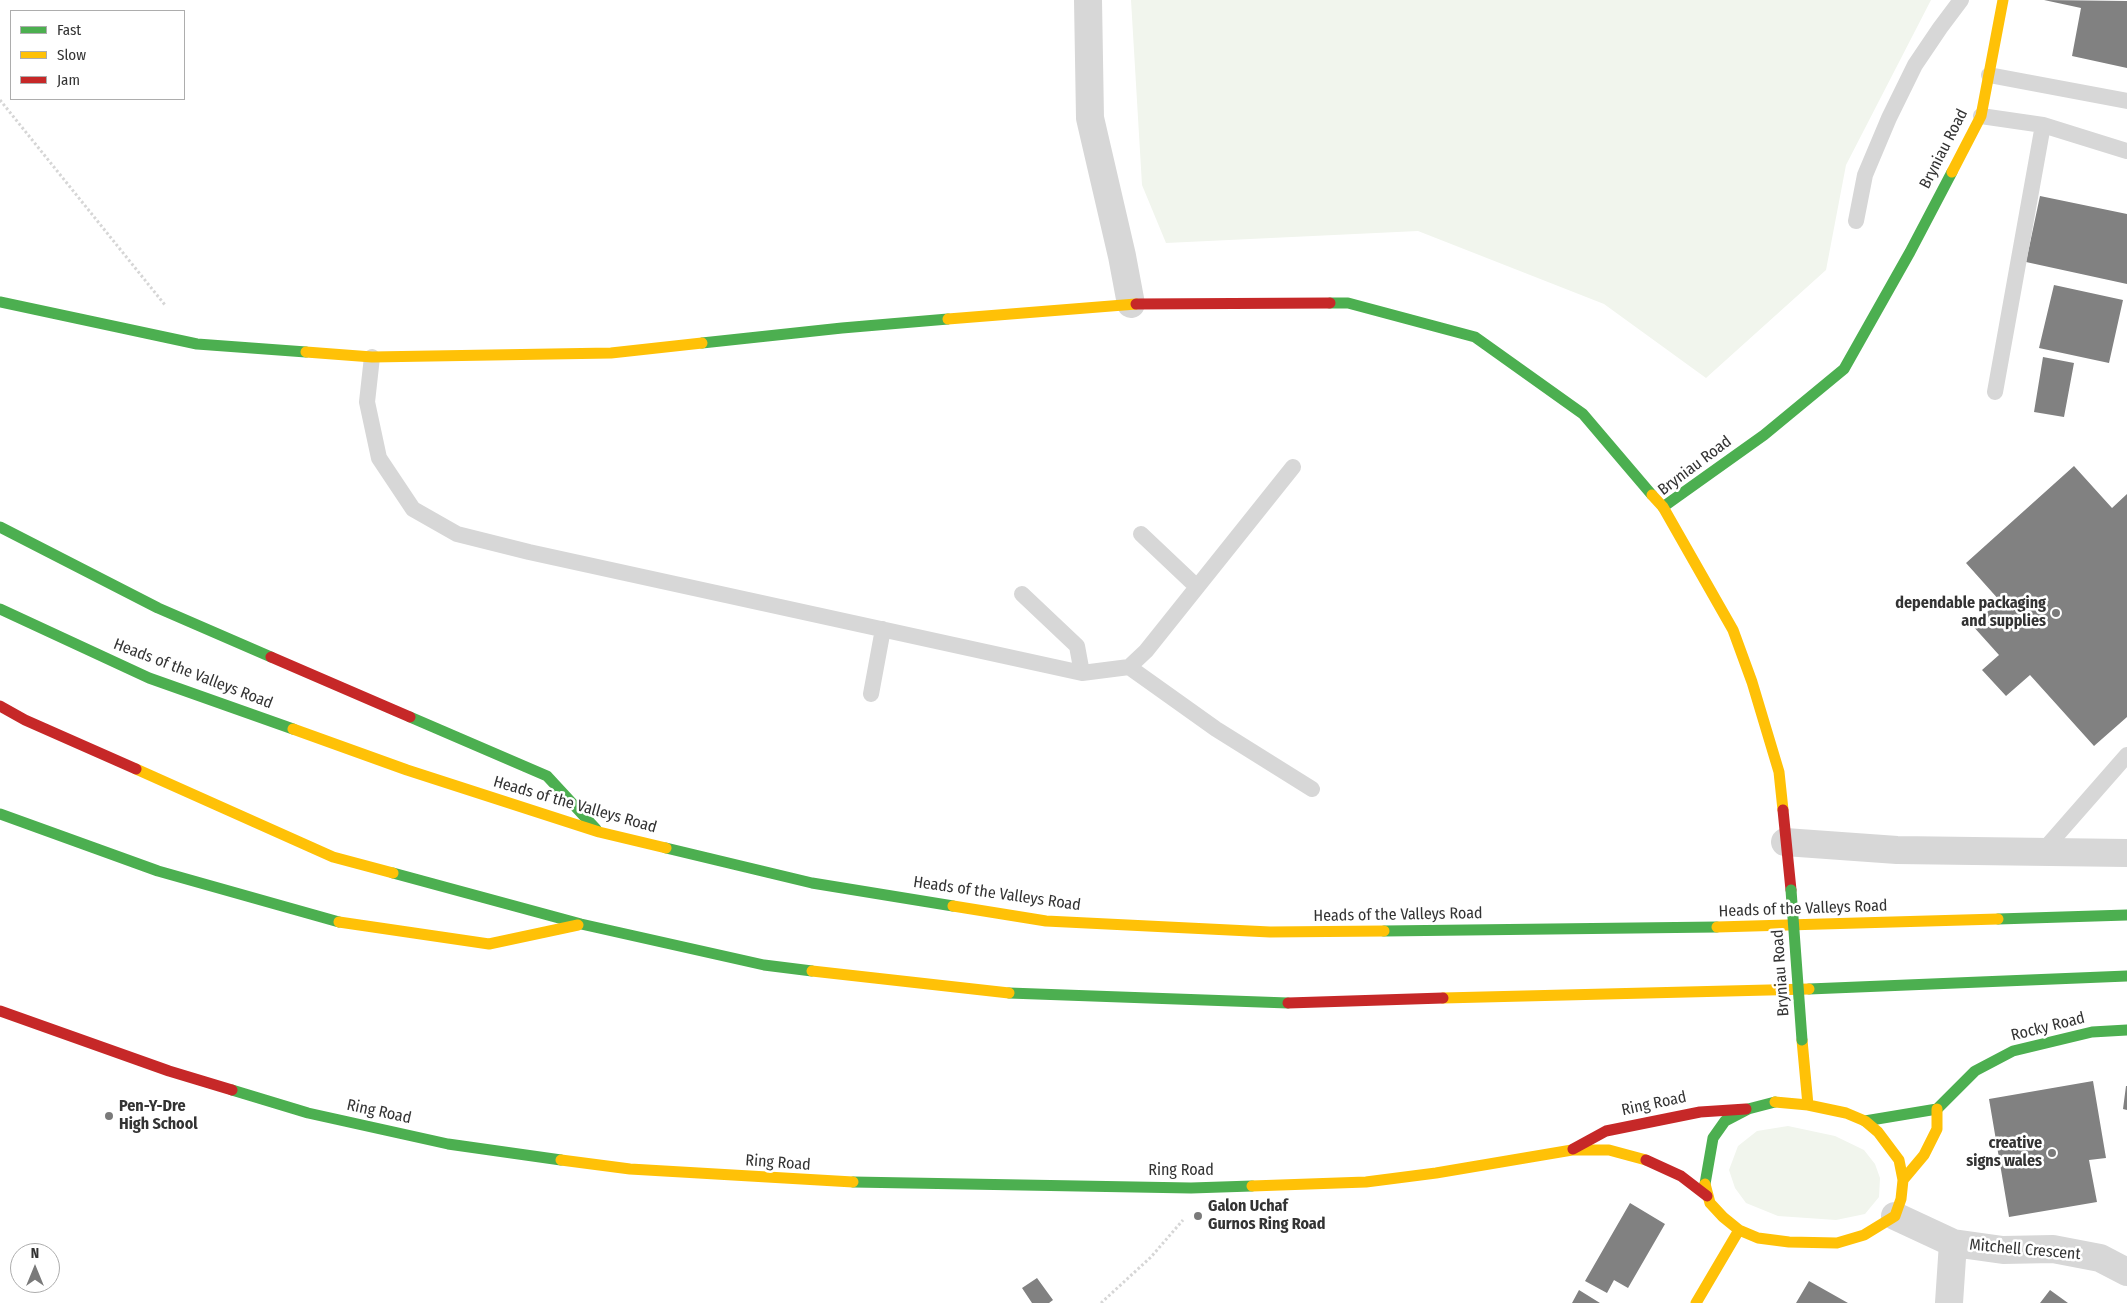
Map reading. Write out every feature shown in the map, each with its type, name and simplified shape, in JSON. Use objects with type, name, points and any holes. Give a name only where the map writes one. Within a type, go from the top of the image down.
[{"type":"main road","name":"Bryniau Road","points":[[1808,1105],[1791,890],[1779,772],[1752,682],[1733,630],[1707,588],[1663,507],[1764,435],[1844,368],[1910,252],[1981,116],[2002,0]]},
{"type":"main road","points":[[0,302],[196,344],[372,357],[611,353],[842,328],[1131,304],[1348,303],[1475,337],[1583,414],[1663,507]]},
{"type":"main road","points":[[0,527],[158,608],[547,776],[599,832]]},
{"type":"main road","name":"Heads of the Valleys Road","points":[[0,610],[149,678],[407,770],[599,832],[812,883],[1046,921],[1270,932],[1762,927],[2127,915]]},
{"type":"main road","points":[[0,706],[25,720],[333,857],[582,924],[764,965],[1034,996],[1273,1003],[1912,986],[2127,976]]},
{"type":"main road","points":[[0,814],[158,871],[336,922],[489,944],[582,924]]},
{"type":"main road","name":"Ring Road","points":[[0,1011],[169,1071],[308,1113],[448,1144],[630,1169],[824,1182],[1191,1188],[1366,1182],[1436,1173],[1572,1150],[1609,1150],[1651,1162],[1681,1176],[1707,1196]]},
{"type":"main road","name":"Rocky Road","points":[[1937,1109],[1975,1071],[2014,1051],[2092,1032],[2127,1030]]},
{"type":"main road","points":[[1775,1102],[1808,1105],[1846,1113],[1865,1121],[1878,1132],[1899,1160],[1903,1180],[1901,1199],[1895,1216],[1864,1235],[1838,1243],[1789,1242],[1758,1238],[1739,1230],[1714,1208],[1707,1196],[1704,1181],[1713,1138],[1725,1121],[1748,1109],[1775,1102]]},
{"type":"main road","name":"Ring Road","points":[[1572,1150],[1606,1131],[1700,1112],[1748,1109]]},
{"type":"main road","points":[[1865,1121],[1937,1109],[1937,1129],[1924,1155],[1903,1180]]},
{"type":"main road","points":[[1696,1303],[1739,1230]]},
{"type":"street","points":[[1088,0],[1090,118],[1131,304]]},
{"type":"street","points":[[1785,842],[1897,850],[2127,854]]},
{"type":"street","name":"Mitchell Crescent","points":[[1895,1216],[1953,1243],[2003,1250],[2053,1249],[2100,1258],[2127,1272]]},
{"type":"street","points":[[1949,1303],[1953,1243]]},
{"type":"lane","points":[[1856,220],[1865,175],[1889,118],[1915,64],[1961,0]]},
{"type":"lane","points":[[1989,75],[2127,100]]},
{"type":"lane","points":[[1981,116],[2043,125],[2127,151]]},
{"type":"lane","points":[[1995,392],[2043,125]]},
{"type":"lane","points":[[372,357],[367,402],[379,458],[413,509],[457,534],[529,552],[1082,673],[1129,668],[1146,651],[1293,467]]},
{"type":"lane","points":[[1141,534],[1197,587]]},
{"type":"lane","points":[[1022,594],[1077,646],[1082,673]]},
{"type":"lane","points":[[871,694],[884,629]]},
{"type":"lane","points":[[1129,668],[1216,729],[1312,789]]},
{"type":"lane","points":[[2042,852],[2127,756]]},
{"type":"path","points":[[0,100],[166,306]]},
{"type":"path","points":[[1101,1303],[1151,1257],[1191,1210],[1191,1188]]},
{"type":"shaded area","points":[[1131,0],[1931,0],[1846,165],[1826,270],[1706,378],[1604,304],[1418,231],[1166,243],[1142,185]]},
{"type":"shaded area","points":[[1788,1126],[1835,1136],[1864,1150],[1875,1164],[1880,1178],[1879,1197],[1865,1214],[1836,1220],[1778,1216],[1746,1203],[1735,1188],[1729,1170],[1738,1146],[1757,1131]]},
{"type":"building","points":[[2044,0],[2127,1],[2127,68],[2072,56],[2081,8]]},
{"type":"building","points":[[2040,196],[2127,214],[2127,284],[2026,262]]},
{"type":"building","points":[[2054,285],[2123,300],[2109,363],[2039,348]]},
{"type":"building","points":[[2043,357],[2074,363],[2064,417],[2034,412]]},
{"type":"building","name":"dependable packaging and supplies","points":[[2074,466],[2112,508],[2127,494],[2127,717],[2094,746],[2030,675],[2006,696],[1982,670],[1999,655],[1972,625],[2000,601],[1966,563]]},
{"type":"building","name":"creative signs wales","points":[[2093,1081],[2106,1158],[2089,1160],[2097,1202],[2009,1217],[1989,1099]]},
{"type":"building","points":[[2127,1086],[2127,1110],[2123,1109]]},
{"type":"building","points":[[1630,1203],[1665,1224],[1628,1288],[1614,1280],[1607,1293],[1585,1281]]},
{"type":"building","points":[[1037,1278],[1053,1300],[1049,1303],[1032,1303],[1022,1288]]},
{"type":"building","points":[[1809,1281],[1848,1303],[1796,1303]]},
{"type":"building","points":[[1579,1290],[1600,1303],[1572,1303]]},
{"type":"building","points":[[2050,1290],[2068,1303],[2040,1303]]},
{"type":"traffic: fast","points":[[1663,507],[1764,435],[1844,369],[1910,252],[1952,172]]},
{"type":"traffic: fast","points":[[0,302],[197,344],[306,352]]},
{"type":"traffic: fast","points":[[1330,303],[1348,303],[1475,337],[1583,414],[1652,495]]},
{"type":"traffic: fast","points":[[702,343],[948,319]]},
{"type":"traffic: fast","points":[[0,527],[158,608],[271,657]]},
{"type":"traffic: fast","points":[[0,609],[149,678],[293,729]]},
{"type":"traffic: fast","points":[[410,717],[547,776],[596,829]]},
{"type":"traffic: fast","points":[[0,814],[158,871],[339,922]]},
{"type":"traffic: fast","points":[[666,848],[812,883],[953,906]]},
{"type":"traffic: fast","points":[[393,873],[581,924],[764,965],[812,971]]},
{"type":"traffic: fast","points":[[1791,890],[1802,1040]]},
{"type":"traffic: fast","points":[[1998,919],[2127,915]]},
{"type":"traffic: fast","points":[[1384,931],[1717,927]]},
{"type":"traffic: fast","points":[[1809,989],[2127,976]]},
{"type":"traffic: fast","points":[[1009,993],[1288,1003]]},
{"type":"traffic: fast","points":[[1865,1121],[1937,1109],[1975,1071],[2013,1051],[2092,1032],[2127,1030]]},
{"type":"traffic: fast","points":[[232,1090],[308,1113],[448,1144],[561,1160]]},
{"type":"traffic: fast","points":[[1705,1184],[1713,1138],[1725,1121],[1748,1109],[1775,1102]]},
{"type":"traffic: fast","points":[[853,1182],[1191,1188],[1252,1186]]},
{"type":"traffic: slow","points":[[1952,172],[1981,116],[2003,0]]},
{"type":"traffic: slow","points":[[948,319],[1136,304]]},
{"type":"traffic: slow","points":[[306,352],[372,357],[611,353],[702,343]]},
{"type":"traffic: slow","points":[[1652,495],[1663,507],[1733,630],[1752,682],[1779,772],[1783,810]]},
{"type":"traffic: slow","points":[[293,729],[407,770],[599,832],[666,848]]},
{"type":"traffic: slow","points":[[136,769],[333,857],[393,873]]},
{"type":"traffic: slow","points":[[953,906],[1046,921],[1270,932],[1384,931]]},
{"type":"traffic: slow","points":[[1717,927],[1998,919]]},
{"type":"traffic: slow","points":[[339,922],[489,944],[578,925]]},
{"type":"traffic: slow","points":[[812,971],[1009,993]]},
{"type":"traffic: slow","points":[[1443,998],[1809,989]]},
{"type":"traffic: slow","points":[[1802,1040],[1808,1105]]},
{"type":"traffic: slow","points":[[1705,1184],[1710,1203],[1723,1217],[1739,1230],[1758,1238],[1789,1242],[1837,1243],[1864,1235],[1895,1216],[1901,1199],[1903,1180],[1899,1160],[1878,1132],[1865,1121],[1846,1113],[1808,1105],[1775,1102]]},
{"type":"traffic: slow","points":[[1903,1180],[1924,1155],[1937,1129],[1937,1109]]},
{"type":"traffic: slow","points":[[1252,1186],[1366,1182],[1436,1173],[1572,1150],[1609,1150],[1646,1160]]},
{"type":"traffic: slow","points":[[561,1160],[630,1169],[853,1182]]},
{"type":"traffic: slow","points":[[1696,1303],[1739,1230]]},
{"type":"traffic: jam","points":[[1136,304],[1330,303]]},
{"type":"traffic: jam","points":[[271,657],[410,717]]},
{"type":"traffic: jam","points":[[0,706],[25,720],[136,769]]},
{"type":"traffic: jam","points":[[1783,810],[1791,890]]},
{"type":"traffic: jam","points":[[1288,1003],[1443,998]]},
{"type":"traffic: jam","points":[[0,1011],[169,1071],[232,1090]]},
{"type":"traffic: jam","points":[[1573,1149],[1606,1131],[1700,1112],[1746,1109]]},
{"type":"traffic: jam","points":[[1646,1160],[1681,1176],[1707,1196]]},
{"type":"place","name":"dependable packaging and supplies","points":[[2056,613]]},
{"type":"place","name":"Pen-Y-Dre High School","points":[[109,1116]]},
{"type":"place","name":"creative signs wales","points":[[2052,1153]]},
{"type":"place","name":"Galon Uchaf Gurnos Ring Road","points":[[1198,1216]]}]
